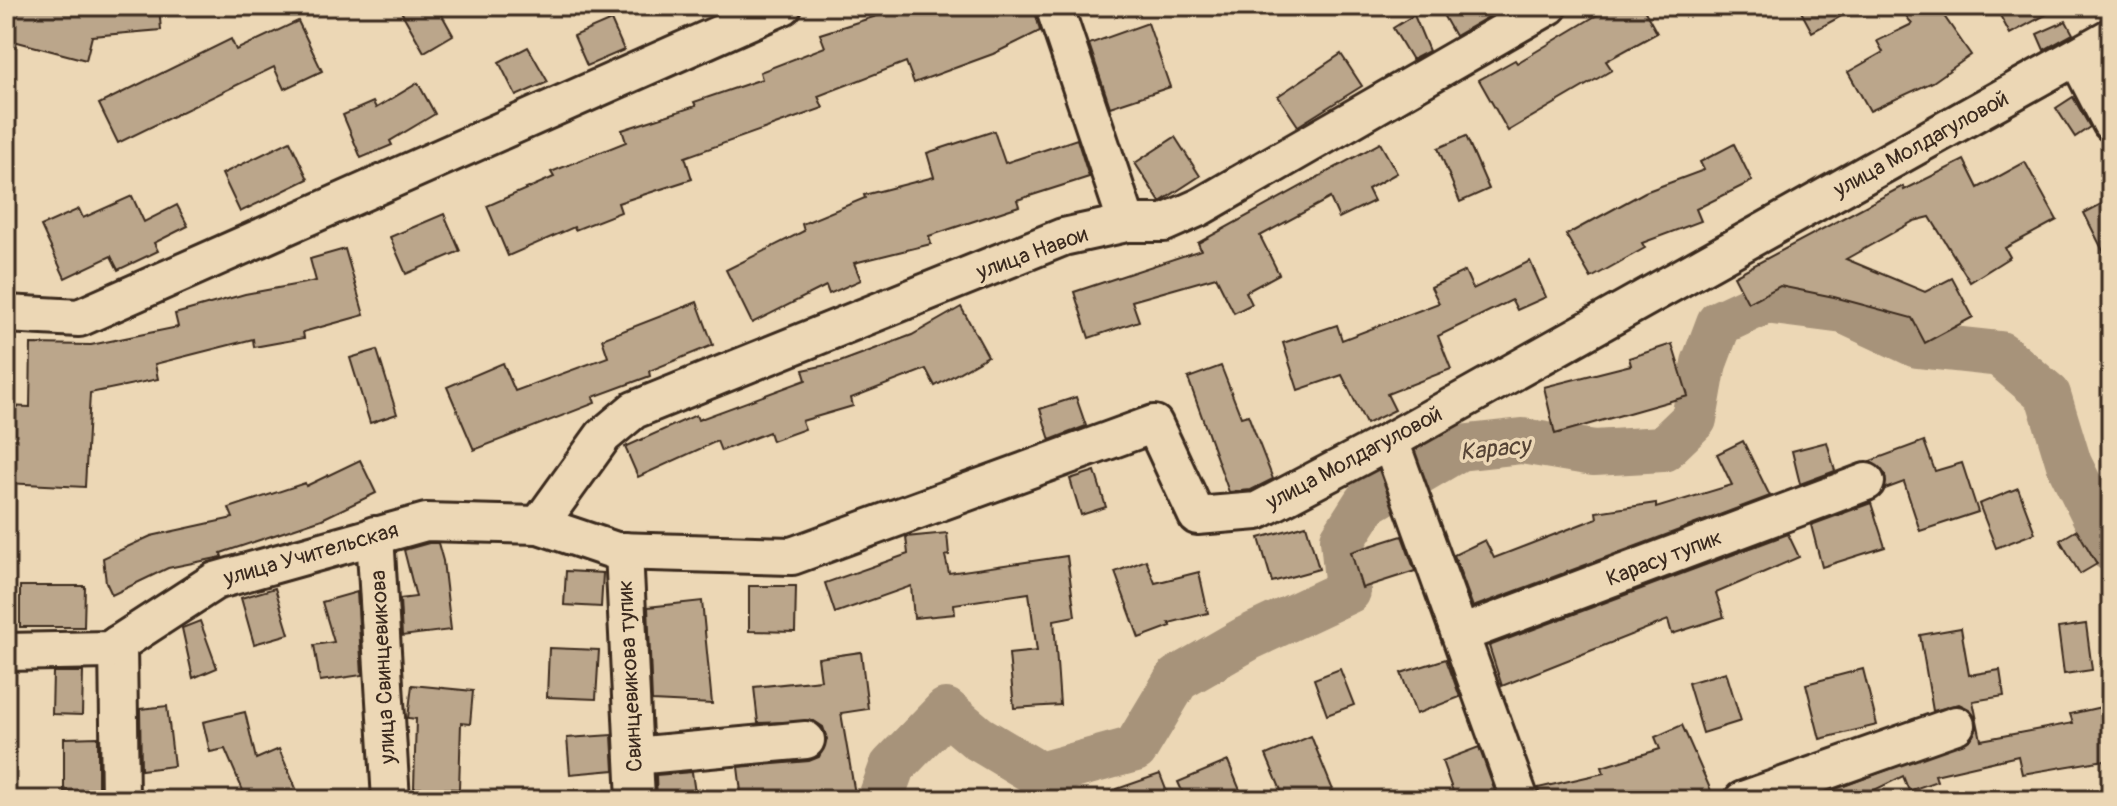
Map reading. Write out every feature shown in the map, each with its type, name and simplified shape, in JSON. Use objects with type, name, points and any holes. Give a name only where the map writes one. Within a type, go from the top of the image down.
[{"type":"street","points":[[6,314],[79,318],[783,6]]},
{"type":"street","points":[[1054,6],[1127,223]]},
{"type":"street","name":"улица Навои","points":[[539,525],[603,436],[634,410],[1063,237],[1127,223],[1164,223],[1200,207],[1549,6]]},
{"type":"street","name":"улица Молдагуловой","points":[[539,525],[624,551],[792,556],[1154,424],[1197,516],[1257,511],[1395,455],[2111,37]]},
{"type":"street","points":[[2077,57],[2111,123]]},
{"type":"street","points":[[1395,455],[1520,800]]},
{"type":"street","name":"Карасу тупик","points":[[1461,634],[1866,482]]},
{"type":"street","name":"улица Учительская","points":[[6,652],[109,650],[215,581],[426,522],[539,525]]},
{"type":"street","name":"улица Свинцевикова","points":[[375,535],[391,800]]},
{"type":"street","name":"Свинцевикова тупик","points":[[624,551],[636,800]]},
{"type":"street","points":[[118,644],[120,800]]},
{"type":"street","points":[[1743,800],[1956,725]]},
{"type":"street","points":[[634,756],[806,740]]},
{"type":"building","points":[[13,6],[159,6],[161,30],[92,36],[86,60],[6,39]]},
{"type":"building","points":[[398,6],[437,6],[453,35],[424,52]]},
{"type":"building","points":[[908,6],[1034,6],[1040,31],[993,54],[914,83],[906,62],[818,96],[823,108],[685,157],[692,179],[618,203],[621,212],[575,230],[574,227],[508,256],[487,206],[554,177],[551,172],[626,142],[622,130],[696,106],[694,102],[762,79],[760,72],[825,47],[820,34]]},
{"type":"building","points":[[1438,6],[1507,6],[1455,36]]},
{"type":"building","points":[[1612,6],[1642,6],[1657,33],[1606,61],[1612,70],[1508,131],[1479,80],[1515,60],[1517,63]]},
{"type":"building","points":[[1798,6],[1860,6],[1812,32]]},
{"type":"building","points":[[1899,6],[1937,6],[1971,55],[1933,82],[1870,111],[1848,72],[1883,52],[1877,41],[1912,24]]},
{"type":"building","points":[[1995,6],[2062,6],[2010,34]]},
{"type":"building","points":[[1414,15],[1429,51],[1412,60],[1393,28]]},
{"type":"building","points":[[611,20],[624,50],[587,66],[574,36]]},
{"type":"building","points":[[298,21],[322,71],[284,89],[274,67],[118,143],[99,104],[231,39],[236,50]]},
{"type":"building","points":[[2066,21],[2073,34],[2044,50],[2037,34]]},
{"type":"building","points":[[1148,23],[1170,87],[1110,107],[1089,44]]},
{"type":"building","points":[[528,47],[548,82],[516,96],[499,62]]},
{"type":"building","points":[[1341,54],[1362,86],[1298,126],[1278,96]]},
{"type":"building","points":[[418,83],[435,114],[390,141],[392,145],[361,158],[343,115],[373,102],[376,108]]},
{"type":"building","points":[[2073,97],[2090,127],[2075,137],[2056,108]]},
{"type":"building","points":[[994,131],[1005,163],[1077,139],[1089,177],[1017,200],[1019,206],[929,236],[931,244],[854,263],[861,280],[829,294],[826,286],[752,323],[726,270],[804,231],[802,224],[865,198],[864,195],[934,177],[927,153]]},
{"type":"building","points":[[1466,136],[1489,189],[1460,202],[1438,148]]},
{"type":"building","points":[[1175,137],[1200,176],[1160,202],[1135,163]]},
{"type":"building","points":[[290,141],[308,179],[240,212],[222,174]]},
{"type":"building","points":[[1380,143],[1397,173],[1368,189],[1374,201],[1339,218],[1330,198],[1260,236],[1279,274],[1246,292],[1252,304],[1234,313],[1216,277],[1132,301],[1139,321],[1089,338],[1074,292],[1201,250],[1198,243]]},
{"type":"building","points":[[1734,144],[1752,181],[1696,209],[1701,221],[1642,243],[1645,248],[1591,278],[1566,235],[1645,192],[1704,170],[1700,162]]},
{"type":"building","points":[[1964,160],[1978,188],[2025,162],[2057,220],[2005,248],[2010,257],[1970,282],[1930,217],[1914,221],[1846,259],[1925,292],[1952,278],[1973,317],[1925,343],[1912,318],[1834,297],[1780,286],[1748,303],[1734,276],[1903,186],[1904,190]]},
{"type":"building","points":[[132,196],[144,222],[177,205],[188,226],[154,243],[158,251],[118,270],[111,256],[65,278],[41,226],[79,209],[83,218]]},
{"type":"building","points":[[2111,199],[2111,267],[2084,213]]},
{"type":"building","points":[[444,214],[460,251],[406,274],[390,237]]},
{"type":"building","points":[[345,249],[364,315],[303,332],[304,338],[254,347],[253,339],[155,364],[158,379],[90,393],[85,487],[6,483],[6,406],[30,407],[31,344],[91,345],[178,327],[175,314],[245,294],[316,281],[310,259]]},
{"type":"building","points":[[1530,261],[1546,297],[1517,310],[1512,300],[1438,336],[1451,369],[1387,394],[1395,410],[1366,424],[1342,375],[1298,390],[1283,343],[1337,325],[1342,340],[1439,303],[1431,287],[1465,271],[1473,289]]},
{"type":"building","points":[[697,302],[713,345],[649,371],[650,376],[593,397],[595,403],[474,450],[447,387],[503,363],[515,391],[608,357],[602,339]]},
{"type":"building","points":[[961,307],[988,356],[935,386],[926,369],[851,398],[853,406],[802,421],[805,429],[772,441],[769,432],[721,451],[717,441],[638,477],[625,447],[696,415],[698,420],[806,380],[803,370],[840,362],[912,335]]},
{"type":"building","points":[[1672,344],[1688,396],[1555,434],[1544,387],[1631,365],[1629,358]]},
{"type":"building","points":[[377,350],[397,414],[370,423],[350,358]]},
{"type":"building","points":[[1221,366],[1241,417],[1248,415],[1273,479],[1251,490],[1229,492],[1188,378]]},
{"type":"building","points":[[1076,397],[1086,426],[1050,440],[1040,409]]},
{"type":"building","points":[[1743,441],[1770,496],[1473,607],[1454,555],[1485,540],[1494,558],[1597,518],[1596,512],[1656,503],[1656,508],[1732,485],[1717,454]]},
{"type":"building","points":[[1924,441],[1935,471],[1962,463],[1978,512],[1920,531],[1904,482],[1885,489],[1885,474],[1870,461]]},
{"type":"building","points":[[1827,442],[1835,471],[1800,484],[1792,451]]},
{"type":"building","points":[[360,460],[376,493],[322,519],[221,553],[222,557],[168,568],[112,595],[106,582],[103,558],[151,536],[233,518],[229,508],[305,483],[306,486]]},
{"type":"building","points":[[1095,471],[1106,507],[1081,515],[1070,479]]},
{"type":"building","points":[[2018,488],[2035,533],[1996,548],[1979,504]]},
{"type":"building","points":[[1871,503],[1885,547],[1822,567],[1811,525]]},
{"type":"building","points":[[1306,525],[1319,569],[1272,582],[1259,538]]},
{"type":"building","points":[[2077,530],[2097,564],[2080,574],[2060,540]]},
{"type":"building","points":[[947,533],[949,555],[945,556],[949,573],[1067,556],[1075,616],[1054,620],[1060,705],[1014,708],[1009,654],[1037,651],[1029,593],[954,604],[955,614],[914,618],[911,586],[835,613],[825,583],[908,554],[906,537]]},
{"type":"building","points":[[1788,534],[1799,557],[1716,593],[1724,617],[1672,634],[1668,620],[1502,686],[1489,646]]},
{"type":"building","points":[[1402,536],[1415,571],[1362,588],[1351,552]]},
{"type":"building","points":[[438,543],[443,561],[451,630],[402,636],[400,599],[416,597],[404,550]]},
{"type":"building","points":[[1146,560],[1155,583],[1199,572],[1208,613],[1169,623],[1171,626],[1139,638],[1115,572]]},
{"type":"building","points":[[566,571],[603,573],[601,607],[564,605]]},
{"type":"building","points":[[20,586],[85,586],[84,627],[20,627]]},
{"type":"building","points":[[749,586],[796,586],[795,632],[749,631]]},
{"type":"building","points":[[275,588],[289,634],[254,644],[241,598]]},
{"type":"building","points":[[357,592],[362,675],[320,681],[314,645],[334,642],[322,602]]},
{"type":"building","points":[[702,601],[712,704],[652,701],[648,607]]},
{"type":"building","points":[[200,621],[217,668],[193,678],[182,628]]},
{"type":"building","points":[[2086,624],[2092,670],[2064,674],[2058,628]]},
{"type":"building","points":[[1961,628],[1969,675],[2000,670],[2004,696],[1973,701],[1981,740],[2073,723],[2070,714],[2106,706],[2111,728],[2111,759],[2022,774],[2018,756],[1935,775],[1937,781],[1909,791],[1903,776],[1854,800],[1806,800],[1971,739],[1977,728],[1975,717],[1969,709],[1959,704],[1933,711],[1920,635]]},
{"type":"building","points":[[549,648],[599,650],[596,699],[547,697]]},
{"type":"building","points":[[861,652],[868,709],[841,713],[855,794],[819,800],[742,800],[738,767],[809,761],[819,757],[827,739],[823,727],[814,721],[758,723],[754,687],[821,680],[818,658]]},
{"type":"building","points":[[1446,659],[1460,697],[1416,714],[1401,673]]},
{"type":"building","points":[[1340,669],[1354,705],[1327,715],[1314,679]]},
{"type":"building","points":[[1863,669],[1877,725],[1820,739],[1806,684]]},
{"type":"building","points":[[53,672],[83,672],[82,715],[52,714]]},
{"type":"building","points":[[1726,672],[1741,721],[1703,733],[1688,683]]},
{"type":"building","points":[[412,685],[473,691],[470,724],[461,723],[459,789],[414,788],[416,719],[408,718]]},
{"type":"building","points":[[167,706],[174,766],[141,770],[140,709]]},
{"type":"building","points":[[245,712],[256,759],[279,749],[301,800],[247,800],[225,749],[210,752],[203,722]]},
{"type":"building","points":[[1682,725],[1712,793],[1697,800],[1540,800],[1538,788],[1604,773],[1602,767],[1660,749],[1655,737]]},
{"type":"building","points":[[612,735],[614,770],[570,774],[567,738]]},
{"type":"building","points":[[1311,736],[1337,800],[1285,800],[1266,755]]},
{"type":"building","points":[[98,737],[98,791],[64,791],[64,738]]},
{"type":"building","points":[[1479,747],[1498,800],[1456,800],[1442,761]]},
{"type":"building","points":[[1228,761],[1244,800],[1186,800],[1178,782]]},
{"type":"building","points":[[692,772],[696,800],[657,800],[656,775]]},
{"type":"building","points":[[1160,774],[1170,800],[1094,800],[1094,797]]},
{"type":"waterway","name":"Карасу","points":[[880,800],[892,767],[946,711],[978,738],[1040,775],[1135,749],[1177,679],[1248,638],[1348,591],[1343,539],[1366,503],[1459,448],[1522,441],[1594,453],[1663,449],[1694,419],[1704,363],[1719,323],[1766,301],[1844,311],[1917,345],[2000,354],[2048,395],[2069,464],[2111,549]]}]
